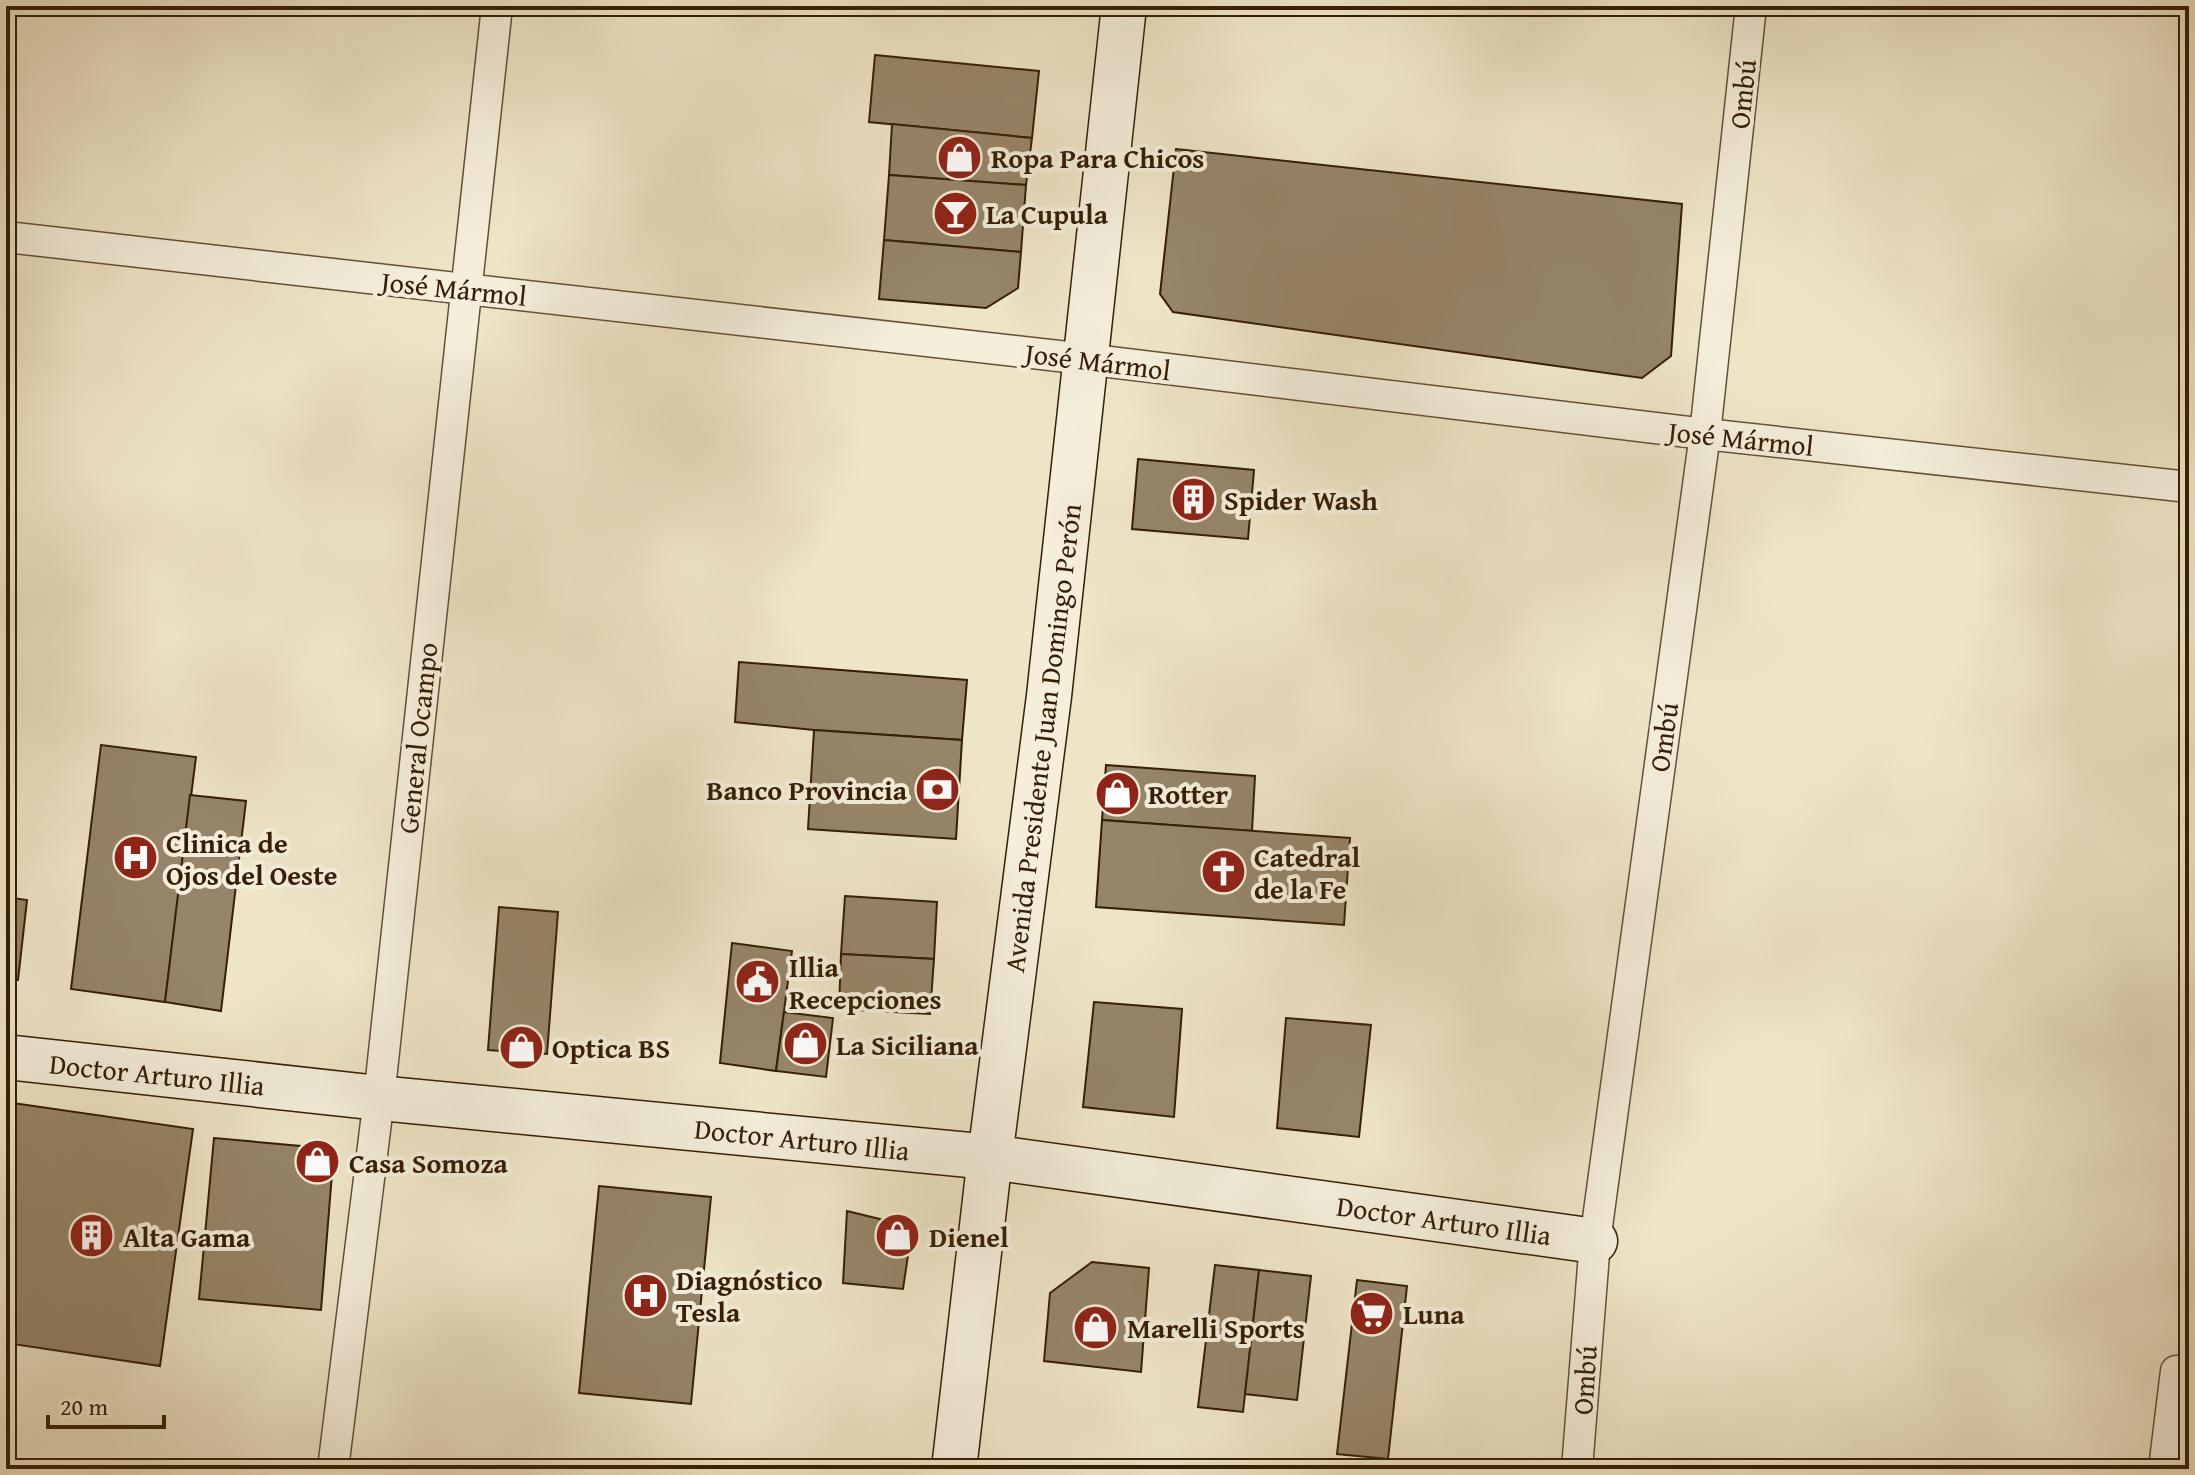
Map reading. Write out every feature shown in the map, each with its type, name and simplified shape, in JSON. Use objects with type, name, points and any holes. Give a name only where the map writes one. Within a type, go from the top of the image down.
[{"type":"main road","name":"Avenida Presidente Juan Domingo Perón","points":[[954,1469],[1047,711],[1124,6]]},
{"type":"main road","name":"Doctor Arturo Illia","points":[[6,1057],[379,1098],[990,1157],[1595,1241]]},
{"type":"street","name":"General Ocampo","points":[[333,1469],[379,1098],[497,6]]},
{"type":"street","name":"Ombú","points":[[1577,1469],[1595,1241],[1705,434],[1751,6]]},
{"type":"street","name":"José Mármol","points":[[6,237],[1085,359],[1705,434],[2189,487]]},
{"type":"street","points":[[2164,1469],[2176,1371]]},
{"type":"building","points":[[875,55],[1039,71],[1032,138],[869,122]]},
{"type":"building","name":"Ropa Para Chicos","points":[[892,124],[1032,138],[1026,185],[889,175]]},
{"type":"building","points":[[1176,149],[1682,204],[1671,356],[1642,378],[1173,312],[1160,294]]},
{"type":"building","name":"La Cupula","points":[[889,175],[1026,185],[1021,252],[884,240]]},
{"type":"building","points":[[884,240],[1021,252],[1018,288],[986,308],[879,299]]},
{"type":"building","name":"Spider Wash","points":[[1138,459],[1254,470],[1248,539],[1132,529]]},
{"type":"building","points":[[739,662],[967,680],[962,740],[735,722]]},
{"type":"building","points":[[814,730],[962,740],[956,839],[808,829]]},
{"type":"building","name":"Clinica de Ojos del Oeste","points":[[101,745],[196,757],[165,1002],[71,989]]},
{"type":"building","points":[[1106,765],[1255,776],[1252,831],[1102,820]]},
{"type":"building","points":[[190,795],[246,801],[221,1011],[165,1002]]},
{"type":"building","name":"Catedral de la Fe","points":[[1102,820],[1350,838],[1344,925],[1096,907]]},
{"type":"building","points":[[845,896],[937,902],[934,959],[841,954]]},
{"type":"building","points":[[6,897],[27,900],[18,980],[6,979]]},
{"type":"building","points":[[499,907],[558,912],[547,1054],[488,1050]]},
{"type":"building","name":"Illia Recepciones","points":[[732,943],[792,951],[776,1071],[720,1063]]},
{"type":"building","points":[[841,954],[934,959],[930,1014],[839,1009]]},
{"type":"building","points":[[1094,1002],[1182,1009],[1174,1117],[1083,1107]]},
{"type":"building","name":"La Siciliana","points":[[784,1012],[833,1018],[826,1077],[776,1071]]},
{"type":"building","points":[[1286,1018],[1371,1025],[1359,1137],[1277,1128]]},
{"type":"building","name":"Alta Gama","points":[[6,1102],[193,1129],[160,1366],[6,1343]]},
{"type":"building","points":[[214,1138],[334,1149],[321,1310],[199,1299]]},
{"type":"building","name":"Diagnóstico Tesla","points":[[599,1186],[711,1197],[691,1404],[579,1393]]},
{"type":"building","points":[[847,1211],[896,1223],[910,1242],[903,1289],[843,1283]]},
{"type":"building","name":"Marelli Sports","points":[[1092,1262],[1149,1268],[1141,1372],[1044,1361],[1050,1293]]},
{"type":"building","points":[[1215,1265],[1259,1270],[1243,1412],[1198,1407]]},
{"type":"building","points":[[1259,1270],[1311,1276],[1297,1400],[1245,1394]]},
{"type":"building","points":[[1357,1280],[1407,1286],[1388,1459],[1337,1454]]},
{"type":"place","name":"Ropa Para Chicos","points":[[960,157]]},
{"type":"place","name":"La Cupula","points":[[955,213]]},
{"type":"place","name":"Spider Wash","points":[[1193,499]]},
{"type":"place","name":"Banco Provincia","points":[[938,789]]},
{"type":"place","name":"Rotter","points":[[1117,793]]},
{"type":"place","name":"Clinica de Ojos del Oeste","points":[[135,858]]},
{"type":"place","name":"Catedral de la Fe","points":[[1223,872]]},
{"type":"place","name":"Illia Recepciones","points":[[758,982]]},
{"type":"place","name":"La Siciliana","points":[[805,1044]]},
{"type":"place","name":"Optica BS","points":[[521,1047]]},
{"type":"place","name":"Casa Somoza","points":[[318,1162]]},
{"type":"place","name":"Alta Gama","points":[[92,1236]]},
{"type":"place","name":"Dienel","points":[[898,1236]]},
{"type":"place","name":"Diagnóstico Tesla","points":[[645,1295]]},
{"type":"place","name":"Luna","points":[[1372,1313]]},
{"type":"place","name":"Marelli Sports","points":[[1096,1327]]}]
